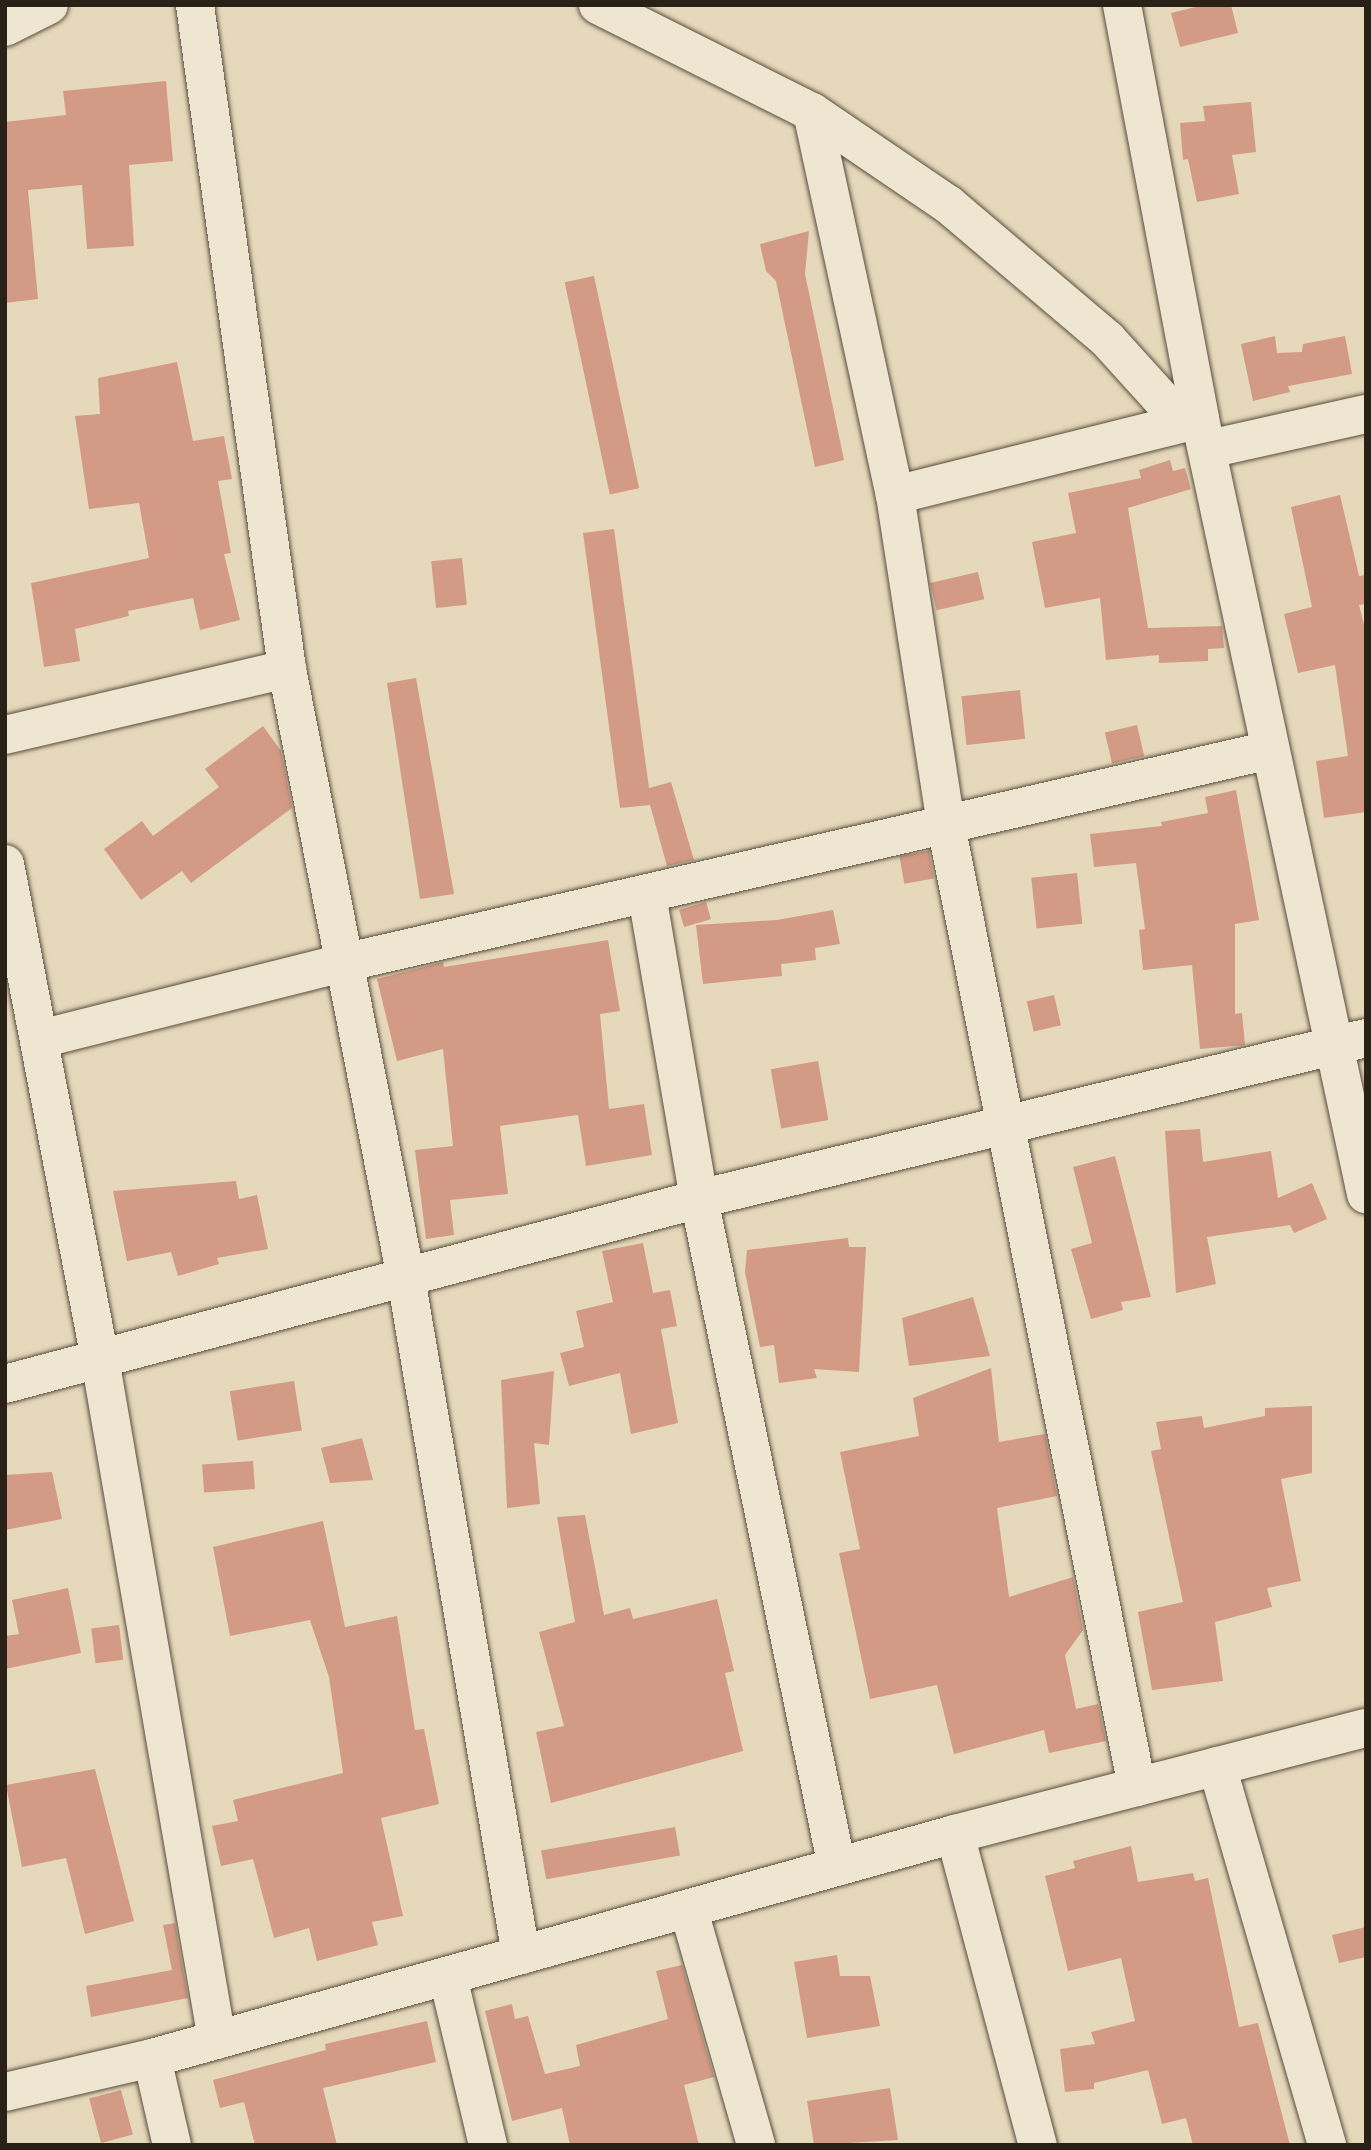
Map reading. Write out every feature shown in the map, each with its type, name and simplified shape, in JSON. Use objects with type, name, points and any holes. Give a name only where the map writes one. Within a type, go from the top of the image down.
[{"type":"street","points":[[5,27],[49,5]]},
{"type":"street","points":[[195,5],[287,669],[406,1278],[521,1955]]},
{"type":"street","points":[[598,5],[812,112],[949,205],[1107,339],[1197,430]]},
{"type":"street","points":[[1122,5],[1197,430],[1270,750],[1350,1042],[1366,1194]]},
{"type":"street","points":[[812,112],[895,495],[946,825],[1136,1787]]},
{"type":"street","points":[[895,495],[1197,430],[1366,414]]},
{"type":"street","points":[[5,735],[287,669]]},
{"type":"street","points":[[40,1039],[343,963],[1270,750]]},
{"type":"street","points":[[5,864],[100,1359],[217,2040]]},
{"type":"street","points":[[647,895],[699,1199],[837,1867]]},
{"type":"street","points":[[5,1384],[699,1199],[1350,1042]]},
{"type":"street","points":[[5,2092],[152,2058],[689,1911],[955,1834],[1366,1728]]},
{"type":"street","points":[[1217,1766],[1327,2145]]},
{"type":"street","points":[[955,1834],[1038,2145]]},
{"type":"street","points":[[689,1911],[755,2145]]},
{"type":"street","points":[[448,1977],[488,2145]]},
{"type":"street","points":[[152,2058],[172,2145]]},
{"type":"building","points":[[1204,5],[1231,5],[1238,33],[1180,47],[1171,13]]},
{"type":"building","points":[[166,81],[173,161],[129,165],[134,246],[87,249],[82,185],[28,190],[38,299],[5,303],[5,122],[66,115],[63,91]]},
{"type":"building","points":[[1251,102],[1256,152],[1232,155],[1239,194],[1197,202],[1188,159],[1183,160],[1180,123],[1205,121],[1203,106]]},
{"type":"building","points":[[809,231],[805,274],[844,460],[815,467],[776,281],[766,271],[760,244]]},
{"type":"building","points":[[594,276],[639,488],[610,494],[565,282]]},
{"type":"building","points":[[1275,336],[1277,353],[1302,352],[1303,344],[1345,336],[1352,374],[1288,386],[1290,392],[1253,401],[1241,344]]},
{"type":"building","points":[[177,362],[193,441],[224,436],[232,479],[218,481],[231,553],[224,554],[240,620],[200,630],[193,598],[128,611],[129,616],[75,629],[80,661],[44,667],[31,583],[149,558],[139,503],[89,509],[75,416],[100,414],[98,378]]},
{"type":"building","points":[[1170,460],[1173,471],[1185,468],[1191,489],[1128,508],[1148,628],[1222,626],[1224,648],[1208,649],[1208,661],[1159,663],[1159,655],[1106,660],[1100,598],[1045,608],[1032,542],[1076,533],[1068,493],[1141,478],[1139,470]]},
{"type":"building","points":[[1340,495],[1359,576],[1366,575],[1366,604],[1359,605],[1366,633],[1366,812],[1324,818],[1316,761],[1348,756],[1335,665],[1298,673],[1284,614],[1312,607],[1291,507]]},
{"type":"building","points":[[614,529],[649,788],[671,782],[694,860],[667,866],[650,805],[620,808],[583,533]]},
{"type":"building","points":[[462,558],[467,605],[436,608],[431,561]]},
{"type":"building","points":[[978,572],[984,599],[937,610],[930,583]]},
{"type":"building","points":[[416,678],[454,894],[420,899],[387,683]]},
{"type":"building","points":[[1020,690],[1025,739],[966,745],[961,696]]},
{"type":"building","points":[[1137,725],[1144,756],[1112,764],[1105,732]]},
{"type":"building","points":[[263,726],[281,751],[292,808],[191,883],[182,871],[141,900],[104,849],[142,821],[153,836],[219,787],[205,769]]},
{"type":"building","points":[[1236,790],[1259,920],[1235,924],[1235,1014],[1242,1013],[1245,1045],[1200,1049],[1192,965],[1143,970],[1139,930],[1145,929],[1136,863],[1094,867],[1090,834],[1162,826],[1161,822],[1208,813],[1205,797]]},
{"type":"building","points":[[929,851],[934,879],[904,884],[899,856]]},
{"type":"building","points":[[1077,873],[1082,924],[1037,929],[1031,878]]},
{"type":"building","points":[[706,902],[711,919],[684,927],[679,910]]},
{"type":"building","points":[[833,910],[840,944],[815,948],[816,960],[781,964],[782,976],[703,984],[696,925],[777,920]]},
{"type":"building","points":[[608,940],[620,1011],[600,1014],[609,1109],[644,1104],[652,1155],[586,1166],[578,1115],[500,1126],[508,1194],[450,1200],[454,1235],[426,1239],[415,1150],[453,1146],[443,1049],[397,1061],[377,979],[443,962],[444,967]]},
{"type":"building","points":[[1054,995],[1061,1025],[1034,1032],[1027,1001]]},
{"type":"building","points":[[818,1061],[828,1120],[781,1128],[771,1069]]},
{"type":"building","points":[[1200,1129],[1203,1162],[1271,1151],[1278,1198],[1312,1183],[1327,1219],[1294,1233],[1290,1225],[1207,1237],[1216,1284],[1176,1293],[1165,1131]]},
{"type":"building","points":[[1115,1156],[1151,1297],[1121,1302],[1123,1310],[1091,1319],[1071,1249],[1092,1243],[1073,1167]]},
{"type":"building","points":[[236,1181],[239,1199],[257,1195],[268,1249],[217,1258],[219,1264],[178,1276],[171,1252],[127,1261],[113,1191]]},
{"type":"building","points":[[848,1238],[849,1247],[866,1247],[859,1372],[814,1369],[817,1378],[779,1383],[774,1345],[760,1347],[745,1272],[747,1250]]},
{"type":"building","points":[[643,1243],[653,1293],[670,1290],[677,1326],[661,1329],[678,1423],[631,1434],[620,1373],[569,1386],[560,1353],[584,1347],[576,1311],[613,1302],[602,1251]]},
{"type":"building","points":[[973,1297],[990,1356],[909,1366],[902,1318]]},
{"type":"building","points":[[991,1368],[999,1442],[1045,1434],[1057,1496],[997,1508],[1009,1597],[1073,1577],[1083,1630],[1065,1655],[1076,1709],[1098,1704],[1106,1741],[1049,1753],[1044,1730],[954,1754],[937,1685],[870,1699],[839,1553],[860,1549],[840,1452],[919,1436],[913,1398]]},
{"type":"building","points":[[554,1371],[549,1445],[534,1443],[540,1504],[507,1508],[501,1380]]},
{"type":"building","points":[[294,1381],[302,1430],[238,1441],[230,1391]]},
{"type":"building","points":[[1312,1406],[1312,1473],[1281,1479],[1301,1581],[1267,1588],[1272,1607],[1215,1622],[1223,1681],[1152,1690],[1138,1612],[1183,1602],[1151,1451],[1161,1449],[1156,1422],[1202,1416],[1204,1428],[1265,1416],[1265,1408]]},
{"type":"building","points":[[362,1438],[373,1480],[330,1483],[321,1448]]},
{"type":"building","points":[[253,1461],[255,1489],[204,1492],[202,1465]]},
{"type":"building","points":[[52,1472],[62,1519],[5,1530],[5,1475]]},
{"type":"building","points":[[585,1515],[604,1615],[630,1608],[633,1619],[717,1599],[734,1671],[725,1673],[743,1751],[551,1803],[536,1732],[564,1726],[539,1632],[575,1622],[557,1517]]},
{"type":"building","points":[[323,1521],[345,1627],[397,1616],[415,1730],[424,1729],[439,1804],[381,1818],[403,1916],[372,1922],[378,1945],[317,1961],[309,1928],[274,1938],[253,1859],[221,1866],[212,1826],[238,1821],[233,1800],[343,1773],[329,1677],[310,1620],[230,1636],[213,1547]]},
{"type":"building","points":[[68,1588],[81,1653],[5,1669],[5,1636],[19,1634],[12,1600]]},
{"type":"building","points":[[119,1625],[123,1660],[95,1663],[91,1628]]},
{"type":"building","points":[[95,1769],[134,1921],[85,1934],[66,1858],[22,1867],[6,1785]]},
{"type":"building","points":[[675,1827],[680,1856],[546,1879],[541,1851]]},
{"type":"building","points":[[1131,1846],[1138,1882],[1193,1873],[1195,1881],[1208,1878],[1239,2027],[1258,2023],[1290,2145],[1193,2145],[1186,2118],[1162,2124],[1148,2070],[1094,2083],[1094,2089],[1065,2092],[1060,2049],[1095,2044],[1091,2032],[1135,2021],[1121,1958],[1068,1971],[1045,1876],[1075,1868],[1073,1861]]},
{"type":"building","points":[[175,1923],[188,1998],[91,2017],[86,1986],[172,1970],[163,1925]]},
{"type":"building","points":[[1366,1927],[1366,1957],[1339,1963],[1332,1935]]},
{"type":"building","points":[[837,1955],[840,1976],[870,1976],[880,2026],[807,2038],[794,1962]]},
{"type":"building","points":[[682,1965],[714,2077],[684,2085],[699,2145],[570,2145],[562,2108],[512,2121],[485,2011],[512,2004],[515,2019],[528,2016],[545,2074],[580,2066],[576,2045],[668,2019],[656,1971]]},
{"type":"building","points":[[427,2021],[436,2062],[323,2088],[337,2145],[255,2145],[244,2102],[220,2108],[213,2080],[326,2050],[325,2044]]},
{"type":"building","points":[[890,2088],[898,2140],[814,2145],[807,2101]]},
{"type":"building","points":[[121,2090],[133,2134],[101,2143],[89,2099]]}]
